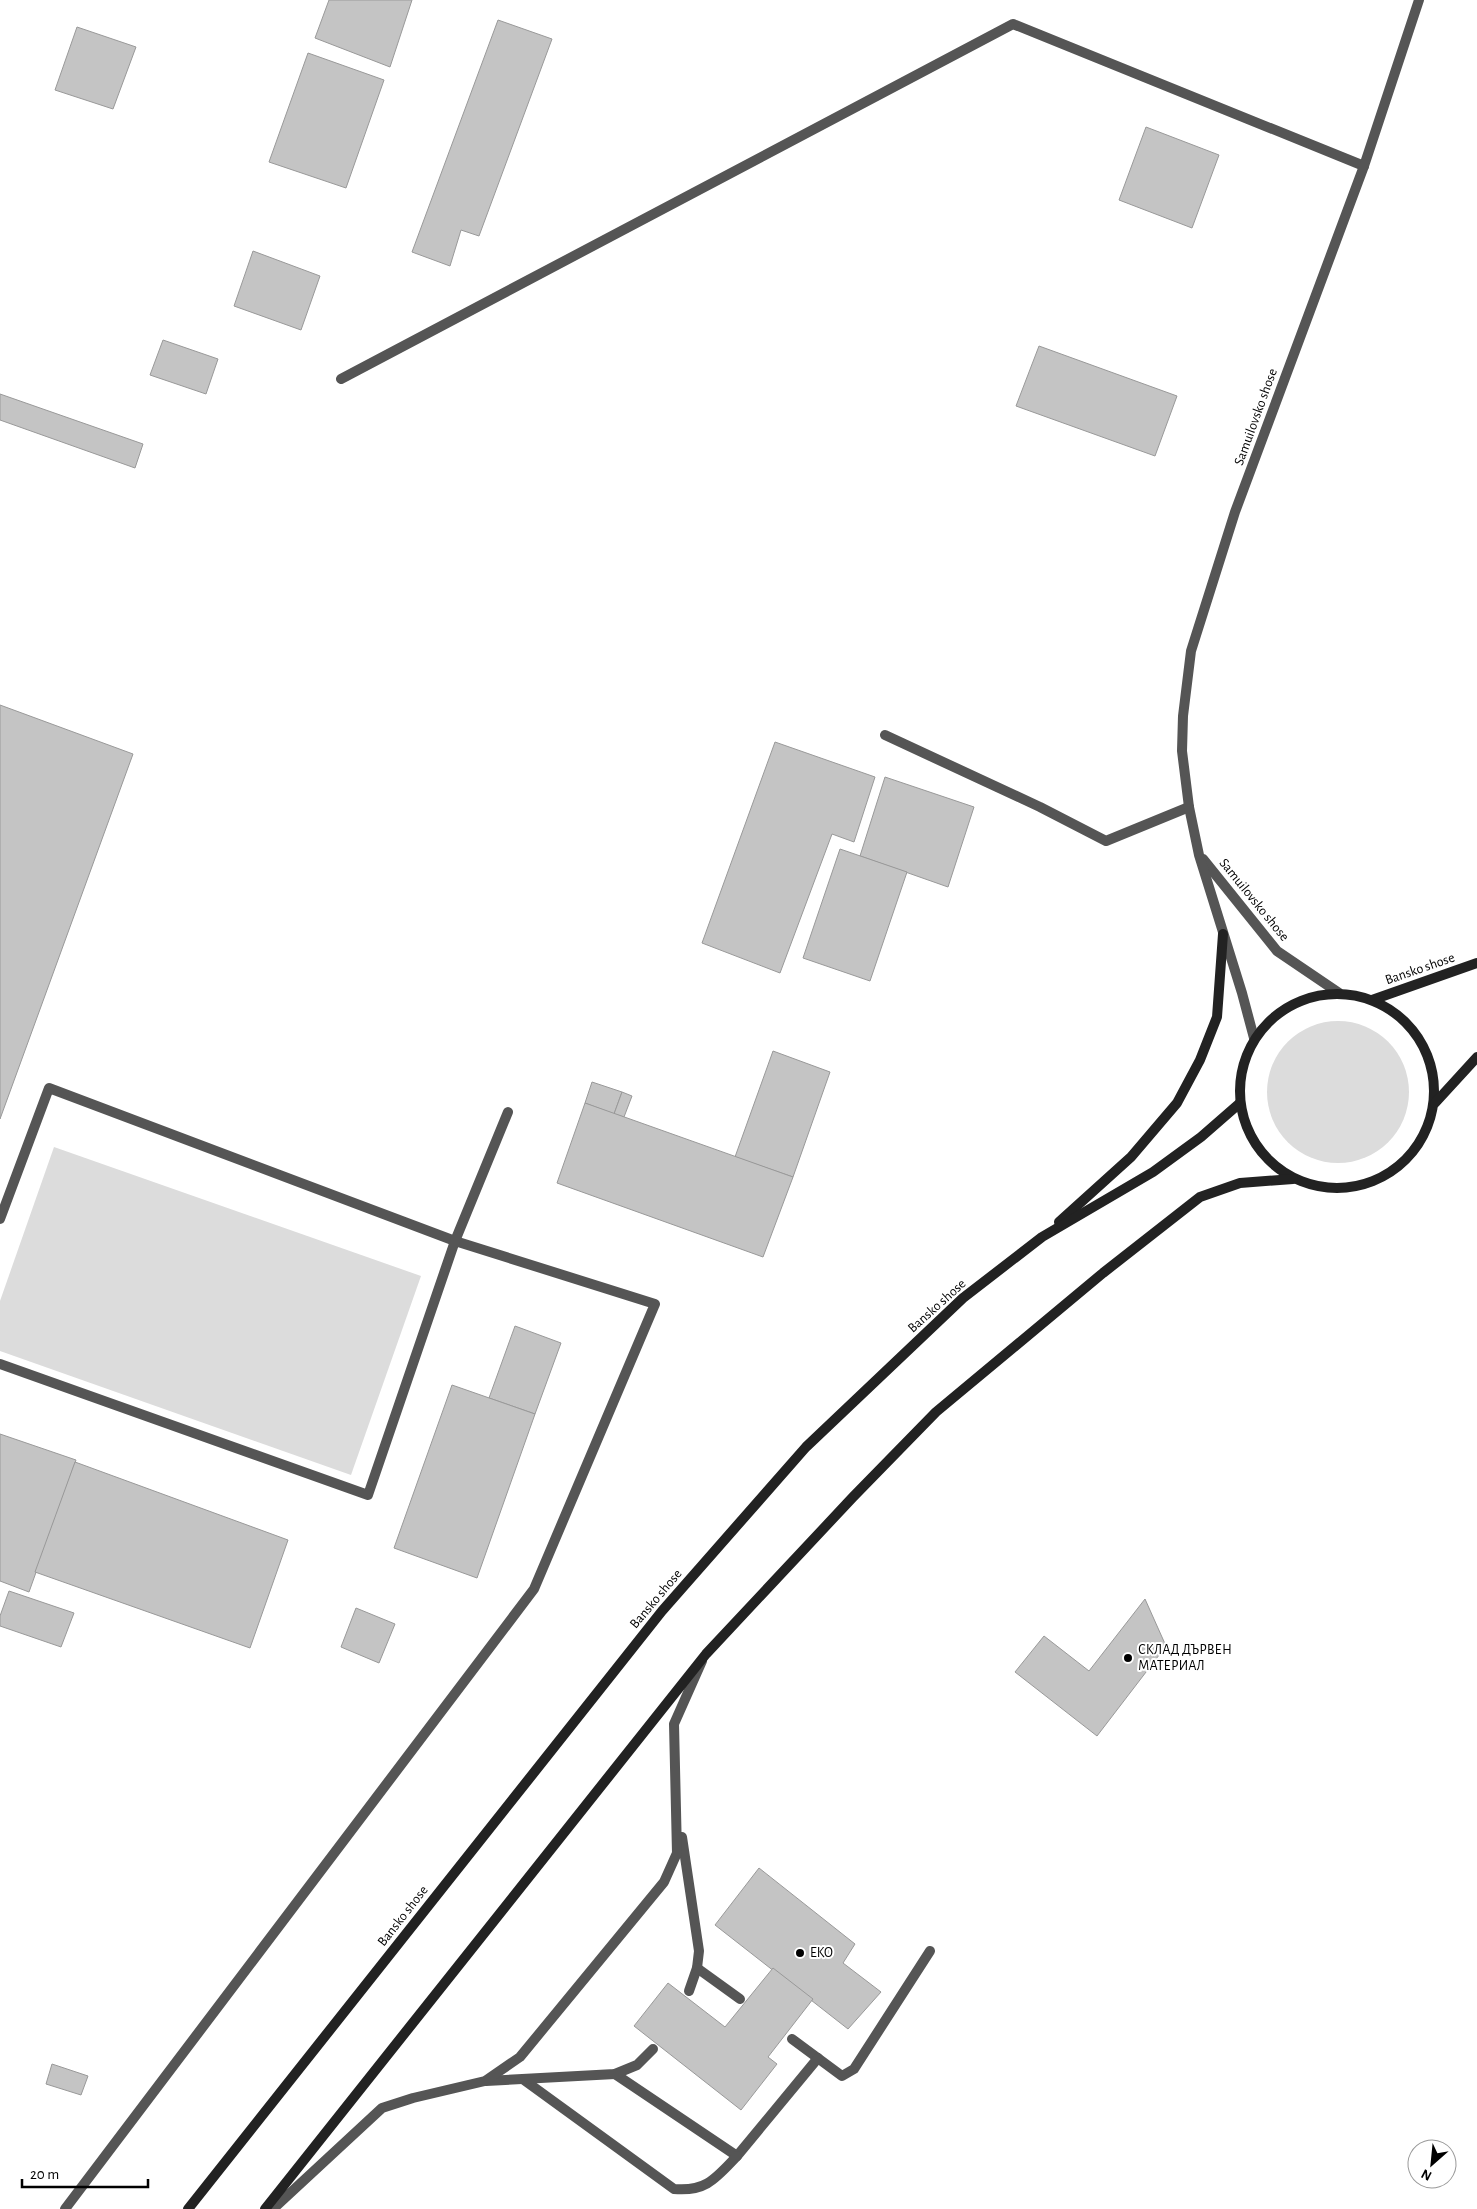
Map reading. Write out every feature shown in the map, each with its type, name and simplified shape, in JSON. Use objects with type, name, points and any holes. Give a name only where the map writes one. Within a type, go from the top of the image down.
[{"type":"main road","points":[[1042,1237],[1130,1157],[1177,1103],[1200,1060],[1217,1017],[1223,934]]},
{"type":"main road","name":"Bansko shose","points":[[1372,1000],[1477,963]]},
{"type":"main road","points":[[1339,993],[1372,1000],[1401,1017],[1422,1043],[1433,1072],[1435,1103],[1426,1133],[1409,1159],[1384,1178],[1354,1188],[1323,1188],[1293,1179],[1268,1160],[1249,1136],[1240,1103],[1241,1070],[1254,1038],[1276,1014],[1306,998],[1339,993]]},
{"type":"main road","points":[[1435,1103],[1477,1058]]},
{"type":"main road","name":"Bansko shose","points":[[188,2209],[669,1604],[806,1447],[963,1298],[1042,1237],[1153,1172],[1201,1136],[1240,1103]]},
{"type":"main road","points":[[265,2209],[706,1654],[853,1497],[936,1412],[1103,1273],[1200,1197],[1240,1183],[1293,1179]]},
{"type":"street","name":"Samuilovsko shose","points":[[1254,1038],[1199,854],[1189,807],[1182,751],[1183,716],[1191,651],[1235,512],[1364,166],[1420,0]]},
{"type":"street","points":[[341,379],[1013,24],[1364,166]]},
{"type":"street","points":[[886,735],[1106,840],[1189,807]]},
{"type":"street","name":"Samuilovsko shose","points":[[1199,854],[1277,951],[1339,993]]},
{"type":"street","points":[[0,1219],[49,1088],[455,1241],[655,1304],[534,1589],[65,2209]]},
{"type":"street","points":[[0,1364],[368,1495],[455,1241],[508,1112]]},
{"type":"street","points":[[485,2081],[520,2057],[664,1882],[677,1853],[674,1724],[706,1654]]},
{"type":"street","points":[[676,1804],[699,1951],[697,1968],[690,1991]]},
{"type":"street","points":[[792,2039],[842,2076],[854,2069],[930,1951]]},
{"type":"street","points":[[697,1968],[740,1999]]},
{"type":"street","points":[[273,2209],[382,2108],[412,2098],[485,2081],[615,2074],[637,2065],[653,2049]]},
{"type":"street","points":[[524,2080],[674,2189],[692,2191],[715,2179],[737,2156],[818,2058]]},
{"type":"street","points":[[615,2074],[737,2156]]},
{"type":"shaded area","points":[[1338,1021],[1365,1027],[1377,1033],[1388,1042],[1397,1053],[1403,1065],[1409,1092],[1403,1119],[1397,1131],[1388,1142],[1377,1151],[1365,1157],[1338,1163],[1311,1157],[1299,1151],[1288,1142],[1279,1131],[1273,1119],[1267,1092],[1273,1065],[1279,1053],[1288,1042],[1299,1033],[1311,1027]]},
{"type":"shaded area","points":[[54,1147],[421,1276],[351,1475],[0,1351],[0,1301]]},
{"type":"building","points":[[329,0],[412,0],[390,67],[315,38]]},
{"type":"building","points":[[498,20],[552,39],[479,236],[461,230],[450,266],[412,252]]},
{"type":"building","points":[[77,27],[136,47],[113,109],[55,90]]},
{"type":"building","points":[[308,53],[384,80],[346,188],[269,162]]},
{"type":"building","points":[[1146,127],[1219,155],[1192,228],[1119,200]]},
{"type":"building","points":[[253,251],[320,276],[301,330],[234,306]]},
{"type":"building","points":[[163,340],[218,359],[206,394],[150,375]]},
{"type":"building","points":[[1039,346],[1177,396],[1155,456],[1016,406]]},
{"type":"building","points":[[0,394],[143,444],[135,468],[0,420]]},
{"type":"building","points":[[0,705],[133,754],[0,1119]]},
{"type":"building","points":[[775,742],[875,777],[854,842],[832,834],[780,973],[702,943]]},
{"type":"building","points":[[885,777],[974,807],[948,887],[860,856]]},
{"type":"building","points":[[840,849],[907,872],[870,981],[803,958]]},
{"type":"building","points":[[773,1051],[830,1072],[793,1177],[735,1157]]},
{"type":"building","points":[[592,1082],[622,1092],[614,1114],[585,1103]]},
{"type":"building","points":[[622,1092],[632,1096],[624,1117],[614,1114]]},
{"type":"building","points":[[585,1103],[793,1177],[763,1257],[557,1183]]},
{"type":"building","points":[[515,1326],[561,1343],[535,1414],[489,1398]]},
{"type":"building","points":[[452,1385],[535,1414],[477,1578],[394,1548]]},
{"type":"building","points":[[0,1434],[76,1460],[29,1592],[0,1581]]},
{"type":"building","points":[[75,1462],[288,1540],[250,1648],[35,1572]]},
{"type":"building","points":[[9,1591],[74,1613],[61,1647],[0,1626],[0,1616]]},
{"type":"building","name":"СКЛАД ДЪРВЕН МАТЕРИАЛ","points":[[1145,1599],[1166,1646],[1097,1736],[1015,1672],[1044,1636],[1089,1671]]},
{"type":"building","points":[[356,1608],[395,1624],[379,1663],[341,1647]]},
{"type":"building","name":"EKO","points":[[759,1868],[855,1944],[843,1963],[881,1992],[848,2029],[715,1925]]},
{"type":"building","points":[[773,1968],[813,1999],[768,2057],[777,2064],[741,2110],[634,2026],[668,1983],[725,2027]]},
{"type":"building","points":[[52,2064],[88,2076],[81,2095],[46,2084]]},
{"type":"place","name":"СКЛАД ДЪРВЕН МАТЕРИАЛ","points":[[1128,1658]]},
{"type":"place","name":"EKO","points":[[800,1953]]}]
